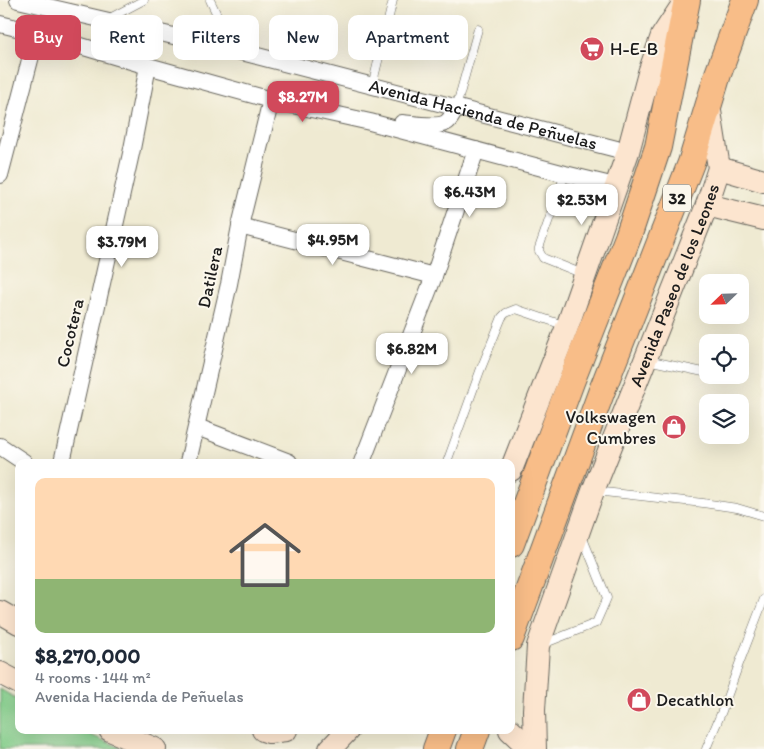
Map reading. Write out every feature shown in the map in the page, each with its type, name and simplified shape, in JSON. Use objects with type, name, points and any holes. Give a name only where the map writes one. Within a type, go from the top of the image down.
[{"type":"main road","name":"32","points":[[515,533],[571,382],[628,237],[658,148],[686,0]]},
{"type":"main road","name":"Avenida Paseo de los Leones","points":[[515,627],[601,393],[691,163],[718,74],[745,0]]},
{"type":"main road","points":[[436,749],[442,734]]},
{"type":"main road","points":[[470,749],[476,734]]},
{"type":"street","name":"Avenida Hacienda de Peñuelas","points":[[18,0],[91,17]]},
{"type":"street","points":[[515,460],[567,327],[628,152],[649,73],[662,36],[686,0]]},
{"type":"street","name":"Avenida Hacienda de Peñuelas","points":[[0,24],[15,28]]},
{"type":"street","name":"Avenida Hacienda de Peñuelas","points":[[81,46],[271,100],[370,122],[615,186]]},
{"type":"street","name":"Avenida Hacienda de Peñuelas","points":[[259,57],[628,152]]},
{"type":"street","points":[[0,175],[30,60]]},
{"type":"street","name":"Cocotera","points":[[63,459],[132,149],[148,66]]},
{"type":"street","name":"Datilera","points":[[189,459],[229,284],[240,226],[271,100]]},
{"type":"street","name":"Avenida Paseo de los Leones","points":[[535,749],[534,710],[538,646],[593,491],[707,205],[719,168],[709,105]]},
{"type":"street","points":[[370,122],[438,125],[449,121],[456,108]]},
{"type":"street","points":[[363,459],[434,276],[476,150]]},
{"type":"street","points":[[719,168],[764,181]]},
{"type":"street","points":[[707,205],[764,219]]},
{"type":"street","points":[[240,226],[434,276]]},
{"type":"street","points":[[197,428],[281,459]]},
{"type":"street","points":[[0,446],[20,459]]},
{"type":"street","points":[[0,612],[15,621]]},
{"type":"street","points":[[515,649],[538,646]]},
{"type":"street","points":[[0,673],[15,682]]},
{"type":"street","points":[[119,734],[155,749]]},
{"type":"street","points":[[330,749],[344,734]]},
{"type":"street","points":[[514,734],[530,749]]},
{"type":"lane","points":[[116,15],[144,0]]},
{"type":"lane","points":[[210,0],[217,15]]},
{"type":"lane","points":[[372,86],[393,0]]},
{"type":"lane","points":[[456,108],[478,29]]},
{"type":"lane","points":[[565,174],[539,251],[543,258],[585,275]]},
{"type":"lane","points":[[448,459],[502,317],[516,309],[567,327]]},
{"type":"lane","points":[[646,360],[699,371]]},
{"type":"lane","points":[[593,491],[737,508],[764,516]]},
{"type":"lane","points":[[538,646],[596,623],[607,598],[580,530]]},
{"type":"lane","points":[[706,749],[722,712],[738,664],[764,599]]},
{"type":"green space","points":[[0,689],[15,698],[15,734],[88,734],[124,749],[0,749]]},
{"type":"place","name":"H-E-B","points":[[592,49]]},
{"type":"place","name":"Volkswagen Cumbres","points":[[674,427]]},
{"type":"place","name":"Decathlon","points":[[639,700]]}]
